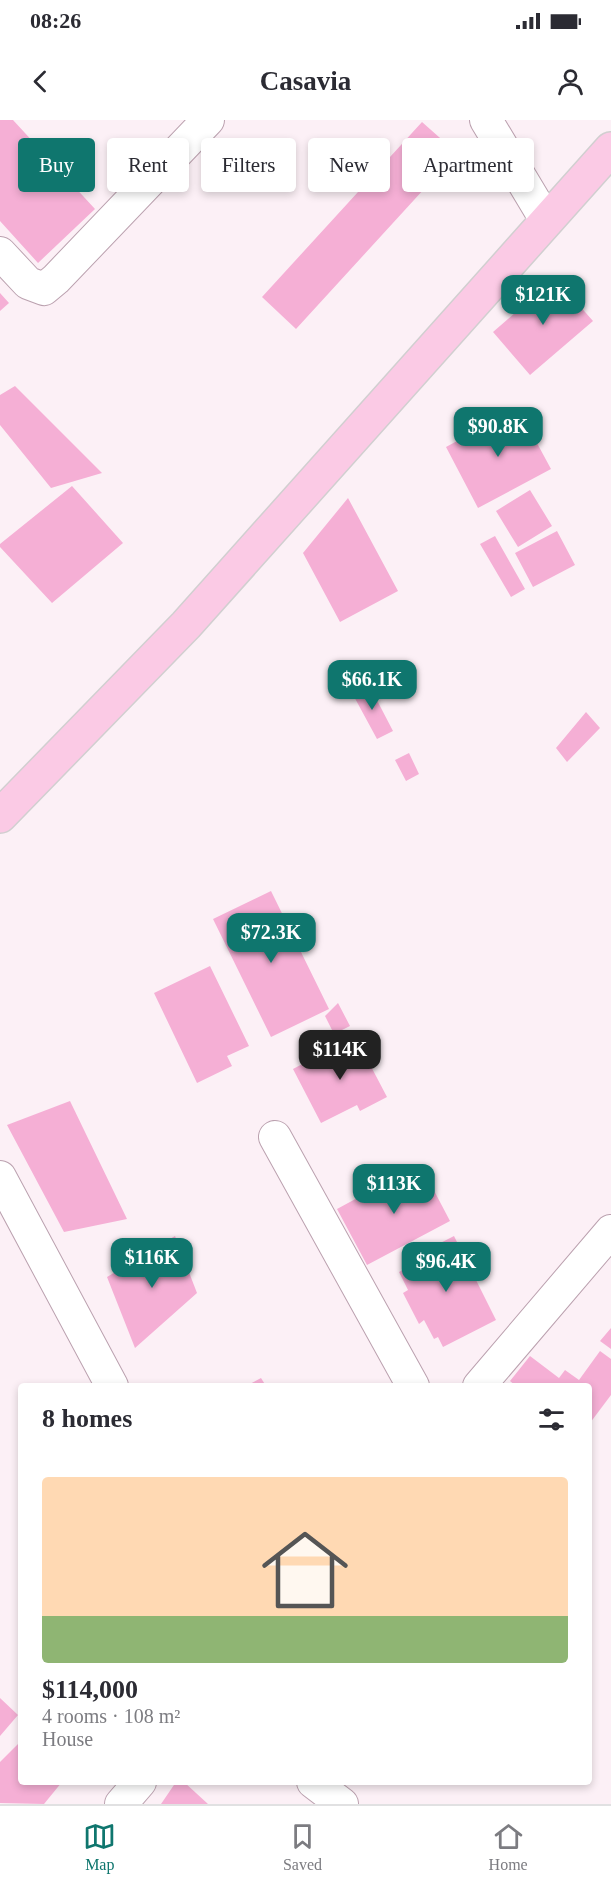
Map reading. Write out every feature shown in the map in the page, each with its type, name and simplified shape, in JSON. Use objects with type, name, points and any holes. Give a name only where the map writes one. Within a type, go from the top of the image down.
[{"type":"main road","points":[[0,816],[186,625],[611,149]]},
{"type":"street","points":[[0,253],[28,283],[44,289],[64,271],[208,120]]},
{"type":"street","points":[[486,120],[546,220]]},
{"type":"street","points":[[275,1137],[411,1383]]},
{"type":"street","points":[[0,1177],[110,1383]]},
{"type":"street","points":[[483,1383],[611,1232]]},
{"type":"street","points":[[121,1804],[137,1785]]},
{"type":"street","points":[[317,1785],[342,1804]]},
{"type":"building","points":[[0,120],[13,120],[30,138],[18,138],[18,192],[79,192],[95,209],[38,263],[0,221]]},
{"type":"building","points":[[422,122],[440,138],[407,138]]},
{"type":"building","points":[[402,144],[402,192],[421,192],[296,329],[262,297],[358,192],[390,192],[390,157]]},
{"type":"building","points":[[555,278],[593,321],[530,375],[493,332]]},
{"type":"building","points":[[0,293],[9,303],[0,311]]},
{"type":"building","points":[[15,386],[102,473],[51,488],[0,425],[0,395]]},
{"type":"building","points":[[518,408],[551,469],[478,508],[446,447]]},
{"type":"building","points":[[72,486],[123,543],[52,603],[0,547],[0,544]]},
{"type":"building","points":[[530,490],[552,526],[518,547],[496,511]]},
{"type":"building","points":[[348,498],[398,591],[340,622],[303,553]]},
{"type":"building","points":[[557,531],[575,565],[533,587],[515,553]]},
{"type":"building","points":[[495,536],[525,589],[511,597],[480,544]]},
{"type":"building","points":[[368,683],[393,731],[377,739],[351,691]]},
{"type":"building","points":[[586,712],[600,728],[567,762],[556,748]]},
{"type":"building","points":[[409,753],[419,774],[406,781],[395,760]]},
{"type":"building","points":[[271,891],[329,1009],[271,1037],[213,919]]},
{"type":"building","points":[[210,966],[249,1046],[227,1056],[232,1066],[197,1083],[154,993]]},
{"type":"building","points":[[338,1003],[350,1026],[334,1034],[325,1016]]},
{"type":"building","points":[[355,1036],[387,1097],[360,1111],[357,1105],[321,1123],[293,1069]]},
{"type":"building","points":[[70,1101],[127,1219],[64,1232],[7,1125]]},
{"type":"building","points":[[420,1164],[450,1221],[367,1265],[337,1209]]},
{"type":"building","points":[[175,1236],[197,1293],[135,1348],[107,1277]]},
{"type":"building","points":[[454,1236],[496,1320],[443,1347],[438,1337],[434,1339],[424,1320],[419,1324],[403,1293],[408,1290],[399,1272],[414,1264],[411,1258]]},
{"type":"building","points":[[611,1328],[611,1349],[600,1341]]},
{"type":"building","points":[[600,1351],[611,1359],[611,1395],[592,1420],[592,1383],[512,1383],[510,1381],[530,1356],[559,1378],[565,1370],[579,1380]]},
{"type":"building","points":[[261,1378],[264,1383],[252,1383]]},
{"type":"building","points":[[0,1698],[18,1715],[0,1736]]},
{"type":"building","points":[[18,1744],[18,1785],[60,1785],[44,1804],[0,1803],[0,1762]]},
{"type":"building","points":[[174,1785],[187,1785],[208,1804],[161,1804]]}]
